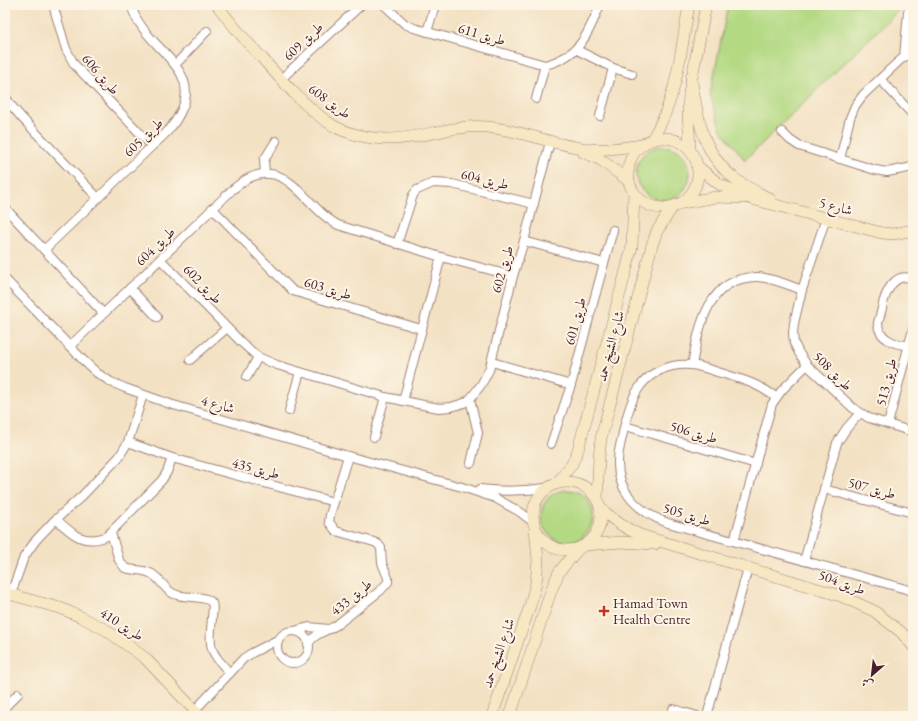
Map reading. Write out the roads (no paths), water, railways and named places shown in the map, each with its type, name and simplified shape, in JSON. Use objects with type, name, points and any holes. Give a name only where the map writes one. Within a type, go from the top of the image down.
[{"type":"main road","name":"طريق 608","points":[[217,5],[228,20],[303,102],[333,125],[346,131],[360,135],[386,139],[398,139],[467,127],[482,126],[504,129],[527,134],[589,154],[601,160],[629,181]]},
{"type":"main road","points":[[652,139],[666,138],[679,142],[690,150],[697,166],[698,177],[694,189],[687,199],[667,208],[654,207],[643,201],[634,192],[629,181],[629,164],[634,154],[642,145],[652,139],[660,127],[670,102],[689,5]]},
{"type":"main road","points":[[690,150],[688,112],[691,78],[706,5]]},
{"type":"main road","points":[[691,78],[702,132],[715,158],[735,179],[785,207]]},
{"type":"main road","name":"طريق 608","points":[[555,143],[591,149],[608,149],[642,145]]},
{"type":"main road","name":"شارع 5","points":[[697,166],[719,184],[752,199]]},
{"type":"main road","name":"شارع الشيخ حمد","points":[[558,482],[572,464],[578,450],[627,267],[632,246],[634,192]]},
{"type":"main road","name":"شارع 5","points":[[677,204],[716,197],[752,199],[888,234],[913,230]]},
{"type":"main road","name":"شارع الشيخ حمد","points":[[599,504],[598,462],[601,438],[652,245],[657,231],[677,204]]},
{"type":"main road","points":[[510,716],[551,591],[559,572],[582,546],[595,536],[601,520],[599,504],[589,490],[578,483],[564,481],[558,482],[541,492],[533,510],[534,525],[543,540],[553,547],[566,550],[582,546]]},
{"type":"main road","name":"طريق 504","points":[[599,504],[616,522],[629,530],[669,544],[841,596],[874,611],[901,632],[913,646]]},
{"type":"main road","name":"شارع الشيخ حمد","points":[[492,716],[530,606],[536,583],[538,560],[534,525]]},
{"type":"main road","name":"طريق 504","points":[[582,546],[620,542],[669,544]]},
{"type":"main road","name":"طريق 410","points":[[8,594],[60,608],[106,630],[145,658],[198,713]]},
{"type":"street","name":"طريق 606","points":[[54,5],[66,49],[74,64],[152,146]]},
{"type":"street","name":"طريق 605","points":[[44,250],[164,136],[175,124],[185,102],[185,84],[182,76],[175,65],[140,25],[131,5]]},
{"type":"street","name":"طريق 609","points":[[281,79],[361,5]]},
{"type":"street","name":"طريق 611","points":[[384,5],[405,24],[427,32],[545,65]]},
{"type":"street","points":[[427,32],[435,5]]},
{"type":"street","points":[[536,99],[545,65],[562,60],[577,50],[587,34],[599,5]]},
{"type":"street","points":[[904,57],[908,12]]},
{"type":"street","points":[[175,65],[206,31]]},
{"type":"street","points":[[577,50],[613,68],[632,74]]},
{"type":"street","points":[[840,159],[850,118],[855,106],[863,95],[904,57],[913,54]]},
{"type":"street","points":[[600,116],[613,68]]},
{"type":"street","points":[[880,79],[913,115]]},
{"type":"street","points":[[5,96],[22,118],[98,198]]},
{"type":"street","points":[[782,132],[799,146],[881,171],[887,172],[913,166]]},
{"type":"street","points":[[265,174],[264,160],[276,141]]},
{"type":"street","name":"طريق 602","points":[[160,259],[241,342],[258,357],[300,372],[403,401],[439,408],[451,407],[464,403],[470,399],[481,385],[489,370],[513,276],[534,204],[555,143]]},
{"type":"street","name":"طريق 604","points":[[69,346],[232,190],[246,179],[265,174],[274,174],[284,178],[301,192],[323,216],[338,225],[441,257],[513,276]]},
{"type":"street","name":"طريق 604","points":[[397,244],[413,195],[417,190],[433,184],[452,184],[534,204]]},
{"type":"street","points":[[5,208],[103,313]]},
{"type":"street","name":"طريق 603","points":[[212,208],[293,291],[421,329]]},
{"type":"street","name":"طريق 508","points":[[826,218],[802,290],[793,333],[794,344],[808,365],[860,413],[869,418],[913,432]]},
{"type":"street","name":"طريق 601","points":[[552,444],[613,230]]},
{"type":"street","points":[[524,241],[604,263]]},
{"type":"street","points":[[403,401],[441,257]]},
{"type":"street","points":[[692,365],[702,322],[714,296],[724,287],[736,281],[759,277],[770,279],[802,290]]},
{"type":"street","name":"طريق 513","points":[[908,345],[897,344],[888,340],[882,334],[878,324],[884,298],[891,285],[903,277],[913,279]]},
{"type":"street","name":"شارع 4","points":[[5,279],[83,360],[102,376],[125,388],[143,395],[348,456],[462,486],[495,498],[510,506],[534,525]]},
{"type":"street","points":[[130,288],[157,317]]},
{"type":"street","points":[[190,360],[227,328]]},
{"type":"street","name":"طريق 513","points":[[888,424],[913,329]]},
{"type":"street","points":[[247,377],[258,357]]},
{"type":"street","points":[[492,362],[570,385]]},
{"type":"street","name":"طريق 505","points":[[776,397],[754,383],[692,365],[676,365],[660,370],[647,378],[636,391],[630,406],[619,451],[619,473],[626,493],[644,512],[655,518],[913,591]]},
{"type":"street","points":[[734,541],[769,412],[776,397],[808,365]]},
{"type":"street","points":[[289,411],[300,372]]},
{"type":"street","points":[[8,594],[28,550],[36,540],[56,519],[82,496],[119,457],[128,442],[143,395]]},
{"type":"street","points":[[374,437],[385,396]]},
{"type":"street","points":[[470,399],[478,433],[471,463]]},
{"type":"street","points":[[804,561],[837,443],[846,429],[860,413]]},
{"type":"street","name":"طريق 506","points":[[625,426],[756,464]]},
{"type":"street","name":"طريق 435","points":[[128,442],[172,458],[334,502]]},
{"type":"street","name":"طريق 433","points":[[308,644],[316,635],[330,629],[381,590],[387,584],[388,580],[382,563],[378,544],[339,532],[331,526],[329,519],[348,456]]},
{"type":"street","points":[[56,519],[75,536],[86,540],[102,538],[111,533],[162,480],[169,468],[172,458]]},
{"type":"street","name":"شارع 4","points":[[462,486],[496,491],[520,491],[546,488]]},
{"type":"street","name":"طريق 507","points":[[824,489],[913,513]]},
{"type":"street","points":[[111,533],[119,560],[125,568],[152,573],[168,590],[175,595],[205,598],[210,601],[213,608],[210,638],[211,647],[215,655],[230,673]]},
{"type":"street","points":[[707,716],[748,568]]},
{"type":"street","name":"طريق 433","points":[[294,631],[309,628],[330,629]]},
{"type":"street","points":[[198,713],[230,673],[248,655],[261,648],[279,639],[287,632],[294,631],[302,634],[307,640],[308,644],[307,653],[299,661],[288,662],[278,653],[261,648]]},
{"type":"street","points":[[278,653],[277,646],[279,639]]},
{"type":"street","points":[[5,707],[18,694]]},
{"type":"street","points":[[674,709],[697,716]]},
{"type":"place","name":"Hamad Town Health Centre","points":[[604,611]]}]
